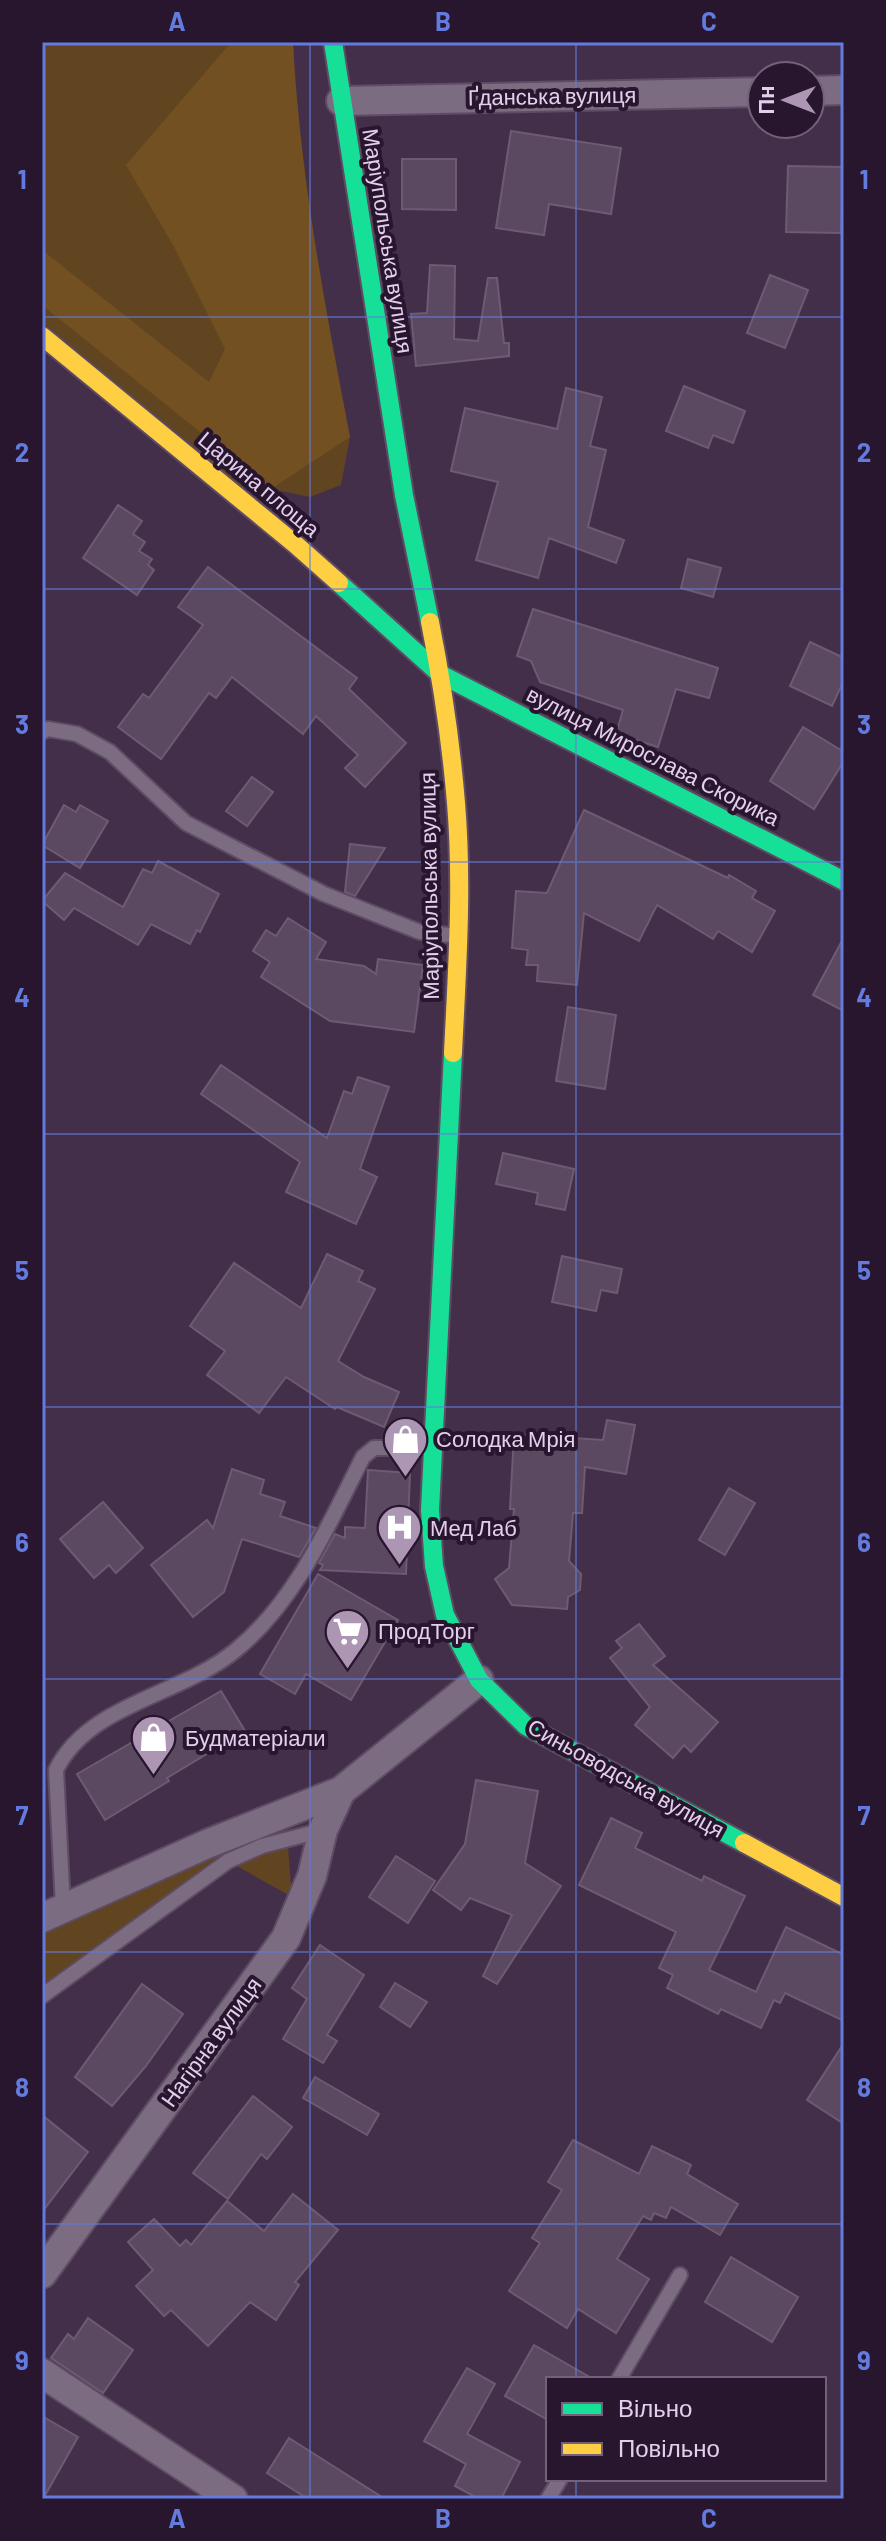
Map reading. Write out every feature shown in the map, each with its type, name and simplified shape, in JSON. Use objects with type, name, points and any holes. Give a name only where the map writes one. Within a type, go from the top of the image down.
[{"type":"street","name":"Маріупольська вулиця","points":[[333,42],[404,495],[440,674],[456,805],[459,936],[430,1510],[434,1566],[445,1615],[479,1680]]},
{"type":"street","name":"Ґданська вулиця","points":[[341,101],[746,92]]},
{"type":"street","name":"Царина площа","points":[[42,336],[295,544],[440,674]]},
{"type":"street","name":"вулиця Мирослава Скорика","points":[[440,674],[844,881]]},
{"type":"street","points":[[52,1912],[341,1791],[479,1680]]},
{"type":"street","name":"Синьоводська вулиця","points":[[479,1680],[526,1726],[844,1897]]},
{"type":"street","name":"Нагірна вулиця","points":[[42,2274],[286,1938],[312,1876],[323,1830],[341,1791]]},
{"type":"street","points":[[42,2373],[233,2499]]},
{"type":"lane","points":[[42,732],[48,729],[77,734],[110,752],[186,823],[324,894],[420,932],[459,936]]},
{"type":"lane","points":[[52,1912],[56,1770],[65,1751],[87,1729],[206,1670],[235,1651],[264,1624],[288,1593],[320,1540],[363,1457],[374,1448],[432,1448]]},
{"type":"lane","points":[[42,1996],[228,1861],[262,1846],[323,1830]]},
{"type":"lane","points":[[620,2377],[680,2275]]},
{"type":"lane","points":[[548,2499],[559,2481]]},
{"type":"shaded area","points":[[42,42],[293,42],[296,113],[317,268],[350,437],[341,485],[310,497],[271,489],[244,488],[42,322]]},
{"type":"shaded area","points":[[235,42],[293,42],[308,191],[350,437],[271,489],[42,305],[42,250],[209,382],[225,349],[173,245],[126,165],[227,47]]},
{"type":"shaded area","points":[[260,1830],[287,1836],[292,1897],[228,1861],[42,1996],[42,1918]]},
{"type":"building","points":[[511,131],[621,148],[611,214],[549,204],[544,235],[496,228]]},
{"type":"building","points":[[402,159],[456,159],[456,210],[402,209]]},
{"type":"building","points":[[788,166],[843,167],[841,233],[786,232]]},
{"type":"building","points":[[430,265],[455,266],[454,339],[478,341],[488,278],[497,278],[504,343],[509,343],[509,356],[416,366],[411,314],[427,313]]},
{"type":"building","points":[[770,275],[808,290],[785,348],[747,333]]},
{"type":"building","points":[[684,386],[745,411],[733,443],[713,435],[708,448],[666,431]]},
{"type":"building","points":[[566,388],[602,397],[590,446],[606,450],[588,527],[624,540],[616,563],[549,538],[538,578],[476,560],[498,482],[451,471],[465,408],[557,429]]},
{"type":"building","points":[[118,505],[142,521],[133,534],[145,542],[139,551],[152,559],[148,565],[154,570],[137,595],[83,558]]},
{"type":"building","points":[[688,559],[721,568],[713,597],[681,588]]},
{"type":"building","points":[[208,567],[357,678],[349,689],[406,743],[365,787],[345,768],[358,755],[316,716],[303,734],[232,677],[216,698],[209,693],[161,759],[118,727],[143,694],[149,698],[203,625],[178,607]]},
{"type":"building","points":[[533,609],[718,668],[709,698],[676,689],[658,747],[616,734],[623,710],[540,682],[531,661],[517,656]]},
{"type":"building","points":[[810,642],[844,658],[844,680],[832,706],[790,686]]},
{"type":"building","points":[[803,727],[844,752],[844,761],[814,809],[770,781]]},
{"type":"building","points":[[252,777],[273,792],[247,826],[226,811]]},
{"type":"building","points":[[64,805],[76,812],[80,805],[108,821],[80,868],[42,845]]},
{"type":"building","points":[[584,810],[728,878],[729,875],[756,891],[752,898],[775,911],[752,952],[718,931],[713,939],[657,905],[639,941],[584,913],[577,985],[537,981],[538,965],[526,965],[528,950],[512,948],[516,891],[547,893]]},
{"type":"building","points":[[350,844],[385,848],[355,896],[345,892]]},
{"type":"building","points":[[158,861],[219,894],[200,932],[197,930],[190,944],[151,924],[138,945],[74,908],[64,920],[42,901],[65,873],[123,907],[143,869],[152,873]]},
{"type":"building","points":[[288,918],[326,942],[316,959],[364,966],[376,974],[378,959],[423,965],[414,1032],[330,1021],[261,977],[270,962],[253,951],[266,930],[276,936]]},
{"type":"building","points":[[844,937],[844,1011],[813,995]]},
{"type":"building","points":[[568,1007],[616,1015],[605,1089],[556,1081]]},
{"type":"building","points":[[221,1065],[327,1138],[344,1091],[352,1094],[358,1077],[389,1087],[360,1169],[377,1177],[356,1224],[286,1192],[300,1162],[201,1094]]},
{"type":"building","points":[[503,1153],[574,1169],[565,1210],[536,1204],[538,1193],[496,1184]]},
{"type":"building","points":[[327,1254],[363,1271],[358,1281],[375,1289],[338,1361],[364,1377],[399,1392],[384,1427],[337,1407],[335,1409],[286,1377],[259,1413],[207,1375],[225,1351],[190,1326],[234,1263],[301,1308]]},
{"type":"building","points":[[562,1256],[622,1269],[617,1293],[601,1290],[596,1311],[552,1302]]},
{"type":"building","points":[[607,1420],[635,1425],[626,1474],[585,1467],[582,1513],[573,1513],[569,1561],[581,1574],[580,1590],[568,1597],[567,1609],[512,1605],[495,1579],[509,1568],[514,1509],[510,1509],[514,1434],[603,1440]]},
{"type":"building","points":[[232,1469],[264,1480],[260,1494],[285,1502],[280,1516],[316,1528],[299,1557],[242,1539],[224,1592],[193,1617],[151,1565],[207,1520],[213,1528]]},
{"type":"building","points":[[368,1470],[410,1473],[406,1574],[320,1570],[323,1565],[319,1563],[335,1534],[345,1538],[345,1527],[365,1528]]},
{"type":"building","points":[[729,1488],[755,1503],[725,1555],[699,1540]]},
{"type":"building","points":[[103,1502],[143,1548],[116,1573],[109,1565],[94,1578],[60,1539]]},
{"type":"building","points":[[318,1574],[398,1620],[351,1700],[306,1674],[295,1694],[260,1674]]},
{"type":"building","points":[[639,1624],[665,1656],[653,1665],[718,1722],[691,1752],[684,1745],[673,1758],[635,1725],[650,1707],[610,1658],[622,1648],[616,1641]]},
{"type":"building","points":[[221,1691],[245,1731],[105,1820],[77,1774]]},
{"type":"building","points":[[476,1780],[538,1791],[525,1863],[561,1886],[497,1984],[483,1976],[512,1915],[470,1898],[461,1910],[433,1890],[465,1844]]},
{"type":"building","points":[[611,1818],[642,1833],[635,1848],[702,1881],[704,1876],[745,1896],[709,1970],[756,1992],[786,1927],[844,1955],[844,2021],[785,1993],[780,2003],[774,2000],[761,2028],[721,2009],[718,2014],[667,1988],[673,1975],[659,1968],[676,1932],[579,1885]]},
{"type":"building","points":[[396,1856],[435,1881],[408,1923],[369,1897]]},
{"type":"building","points":[[320,1945],[364,1975],[327,2035],[337,2041],[323,2063],[283,2039],[307,1999],[292,1988]]},
{"type":"building","points":[[395,1983],[427,2002],[410,2027],[380,2007]]},
{"type":"building","points":[[142,1984],[183,2014],[146,2066],[112,2106],[75,2077]]},
{"type":"building","points":[[844,2043],[844,2124],[807,2100]]},
{"type":"building","points":[[315,2077],[379,2114],[367,2135],[303,2098]]},
{"type":"building","points":[[253,2096],[292,2127],[267,2159],[261,2154],[228,2199],[193,2173]]},
{"type":"building","points":[[42,2115],[88,2152],[42,2212]]},
{"type":"building","points":[[573,2140],[639,2174],[652,2146],[691,2165],[687,2174],[738,2204],[720,2235],[671,2207],[666,2218],[654,2213],[651,2220],[643,2216],[617,2259],[649,2279],[616,2333],[578,2309],[567,2328],[509,2291],[540,2243],[532,2238],[562,2190],[548,2182]]},
{"type":"building","points":[[293,2194],[338,2230],[295,2282],[299,2285],[276,2320],[250,2302],[208,2346],[171,2310],[164,2316],[136,2286],[153,2270],[128,2242],[154,2219],[180,2246],[186,2240],[191,2245],[227,2201],[264,2231]]},
{"type":"building","points":[[731,2257],[798,2297],[772,2342],[705,2302]]},
{"type":"building","points":[[88,2318],[133,2350],[103,2393],[51,2358],[68,2334],[74,2339]]},
{"type":"building","points":[[534,2345],[590,2377],[546,2377],[546,2419],[505,2396]]},
{"type":"building","points":[[467,2368],[495,2384],[467,2434],[520,2462],[501,2499],[479,2499],[455,2486],[466,2464],[424,2441]]},
{"type":"building","points":[[42,2416],[78,2437],[43,2499],[42,2499]]},
{"type":"building","points":[[289,2438],[385,2499],[308,2499],[267,2473]]},
{"type":"traffic: fast","points":[[333,42],[404,495],[430,622]]},
{"type":"traffic: fast","points":[[339,583],[440,674],[844,881]]},
{"type":"traffic: fast","points":[[453,1053],[430,1510],[434,1566],[445,1615],[479,1680],[526,1726],[744,1843]]},
{"type":"traffic: slow","points":[[42,336],[339,583]]},
{"type":"traffic: slow","points":[[430,622],[449,735],[458,834],[459,928],[453,1053]]},
{"type":"traffic: slow","points":[[744,1843],[844,1897]]},
{"type":"place","name":"Солодка Мрія","points":[[405,1478]]},
{"type":"place","name":"Мед Лаб","points":[[399,1567]]},
{"type":"place","name":"ПродТорг","points":[[347,1670]]},
{"type":"place","name":"Будматеріали","points":[[154,1777]]}]
